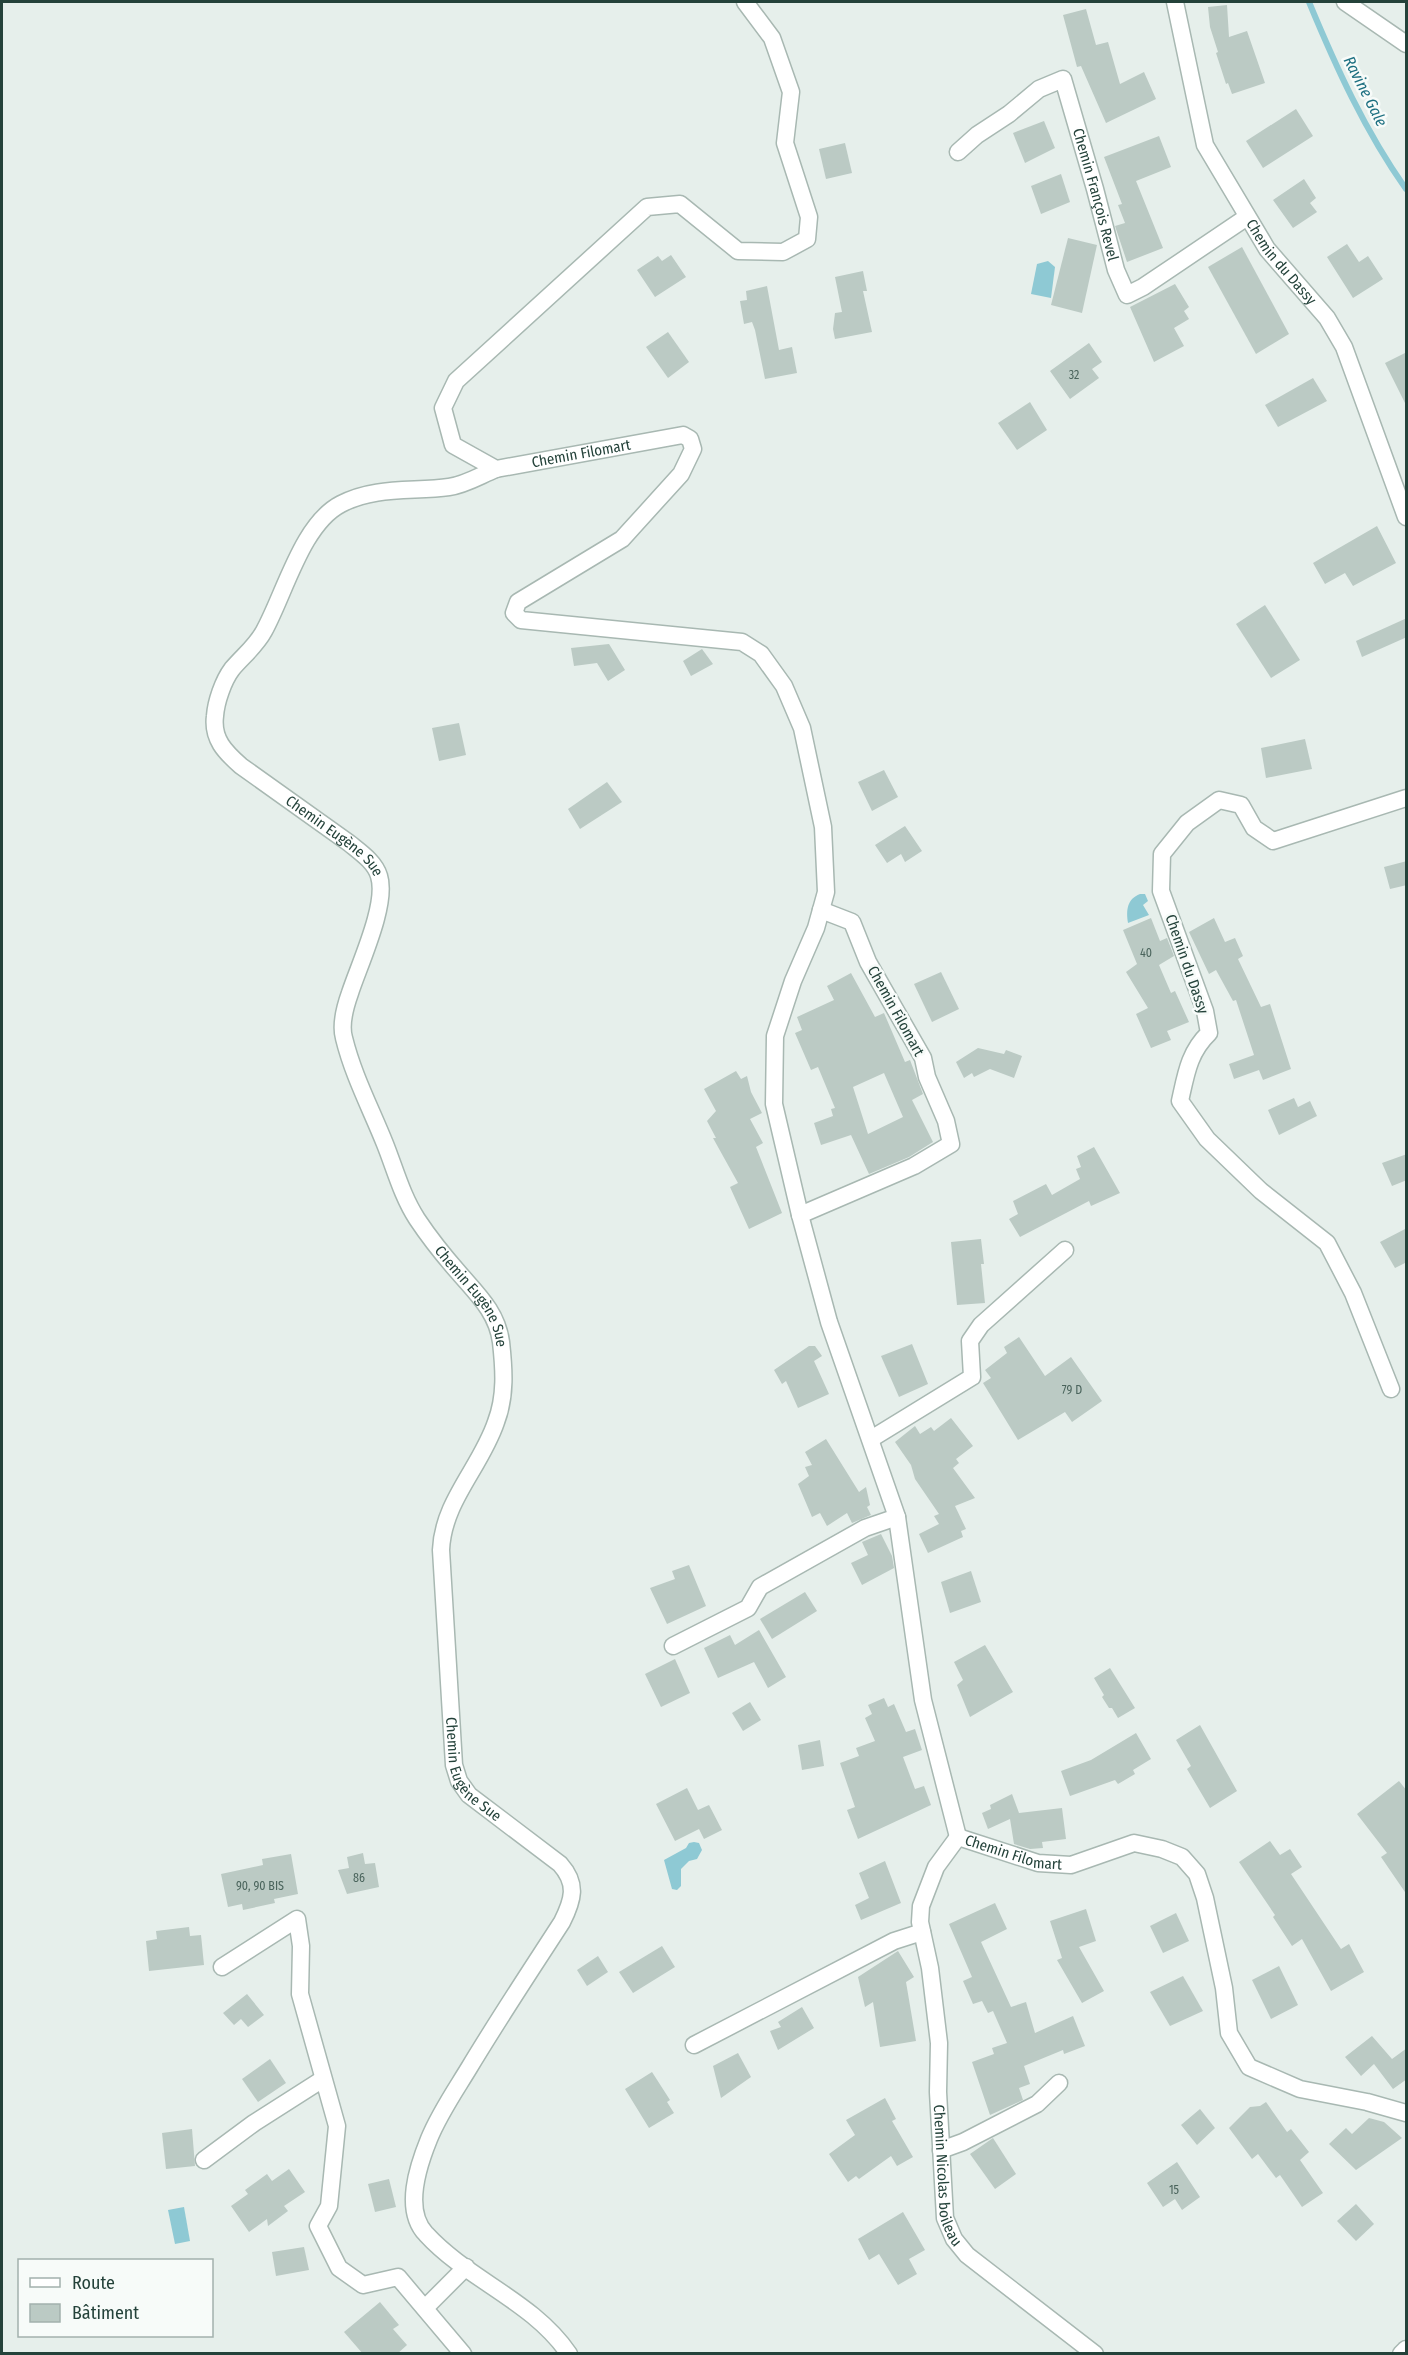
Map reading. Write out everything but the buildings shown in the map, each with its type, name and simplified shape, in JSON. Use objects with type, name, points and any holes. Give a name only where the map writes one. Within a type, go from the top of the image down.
[{"type":"street","points":[[496,469],[453,445],[443,408],[456,381],[647,207],[680,204],[738,251],[783,252],[807,239],[809,217],[785,143],[791,92],[772,38],[745,2]]},
{"type":"street","name":"Chemin du Dassy","points":[[1175,2],[1205,145],[1267,249],[1327,318],[1344,347],[1407,517]]},
{"type":"street","points":[[1345,2],[1407,44]]},
{"type":"street","name":"Chemin François Revel","points":[[958,152],[977,135],[1009,114],[1039,88],[1063,79],[1116,270],[1127,295],[1143,287],[1247,217]]},
{"type":"street","name":"Chemin Filomart","points":[[496,469],[683,435],[690,440],[693,449],[681,474],[622,539],[518,602],[514,613],[521,620],[742,642],[762,654],[784,686],[802,728],[823,827],[826,892],[816,928],[793,981],[776,1036],[774,1104],[800,1215],[829,1322],[897,1516],[923,1700],[958,1837],[1038,1863],[1071,1864],[1134,1843],[1182,1857],[1197,1874],[1205,1898],[1224,1988],[1228,2033],[1249,2067],[1300,2089],[1367,2102],[1407,2113]]},
{"type":"street","name":"Chemin Eugène Sue","points":[[496,469],[451,487],[365,494],[339,504],[319,521],[306,541],[264,632],[249,653],[231,670],[217,703],[214,717],[215,732],[225,752],[241,766],[349,843],[366,857],[379,874],[382,892],[379,909],[348,999],[343,1035],[354,1070],[398,1181],[417,1218],[494,1316],[500,1339],[504,1379],[502,1402],[496,1425],[449,1513],[442,1532],[441,1550],[454,1764],[459,1782],[469,1795],[560,1864],[568,1873],[573,1886],[570,1905],[562,1922],[498,2021],[429,2138],[417,2174],[414,2197],[416,2218],[424,2232],[438,2247],[537,2318],[568,2354]]},
{"type":"street","name":"Chemin du Dassy","points":[[1391,1389],[1353,1293],[1327,1243],[1245,1176],[1208,1139],[1180,1101],[1196,1044],[1209,1033],[1205,1011],[1161,891],[1162,854],[1187,823],[1219,800],[1241,805],[1254,828],[1273,841],[1407,798]]},
{"type":"street","name":"Chemin Filomart","points":[[800,1215],[914,1166],[951,1144],[946,1121],[927,1077],[923,1058],[868,962],[852,922],[821,910]]},
{"type":"street","points":[[871,1439],[972,1377],[970,1341],[981,1325],[1065,1250]]},
{"type":"street","points":[[673,1646],[748,1608],[760,1587],[865,1528],[897,1516]]},
{"type":"street","name":"Chemin Nicolas boileau","points":[[958,1837],[936,1867],[921,1906],[920,1922],[930,1968],[939,2043],[938,2092],[945,2218],[954,2239],[967,2255],[1095,2354]]},
{"type":"street","points":[[222,1967],[297,1919],[301,1946],[300,1994],[337,2126],[330,2206],[318,2226],[339,2268],[363,2285],[398,2277],[463,2354]]},
{"type":"street","points":[[693,2045],[894,1941],[922,1932]]},
{"type":"street","points":[[204,2160],[254,2123],[323,2079]]},
{"type":"street","points":[[941,2150],[963,2142],[1037,2104],[1059,2083]]},
{"type":"street","points":[[425,2308],[466,2266]]},
{"type":"street","points":[[1401,2354],[1407,2349]]},
{"type":"water","points":[[1048,261],[1055,267],[1051,298],[1031,294],[1037,264]]},
{"type":"water","points":[[1145,894],[1148,901],[1143,905],[1149,915],[1128,923],[1128,906],[1132,899]]},
{"type":"water","points":[[694,1842],[699,1843],[702,1850],[697,1859],[689,1861],[681,1869],[681,1886],[677,1890],[672,1889],[664,1860]]},
{"type":"water","points":[[184,2207],[190,2241],[175,2244],[168,2210]]},
{"type":"waterway","name":"Ravine Gale","points":[[1309,2],[1352,98],[1377,144],[1406,189]]}]
